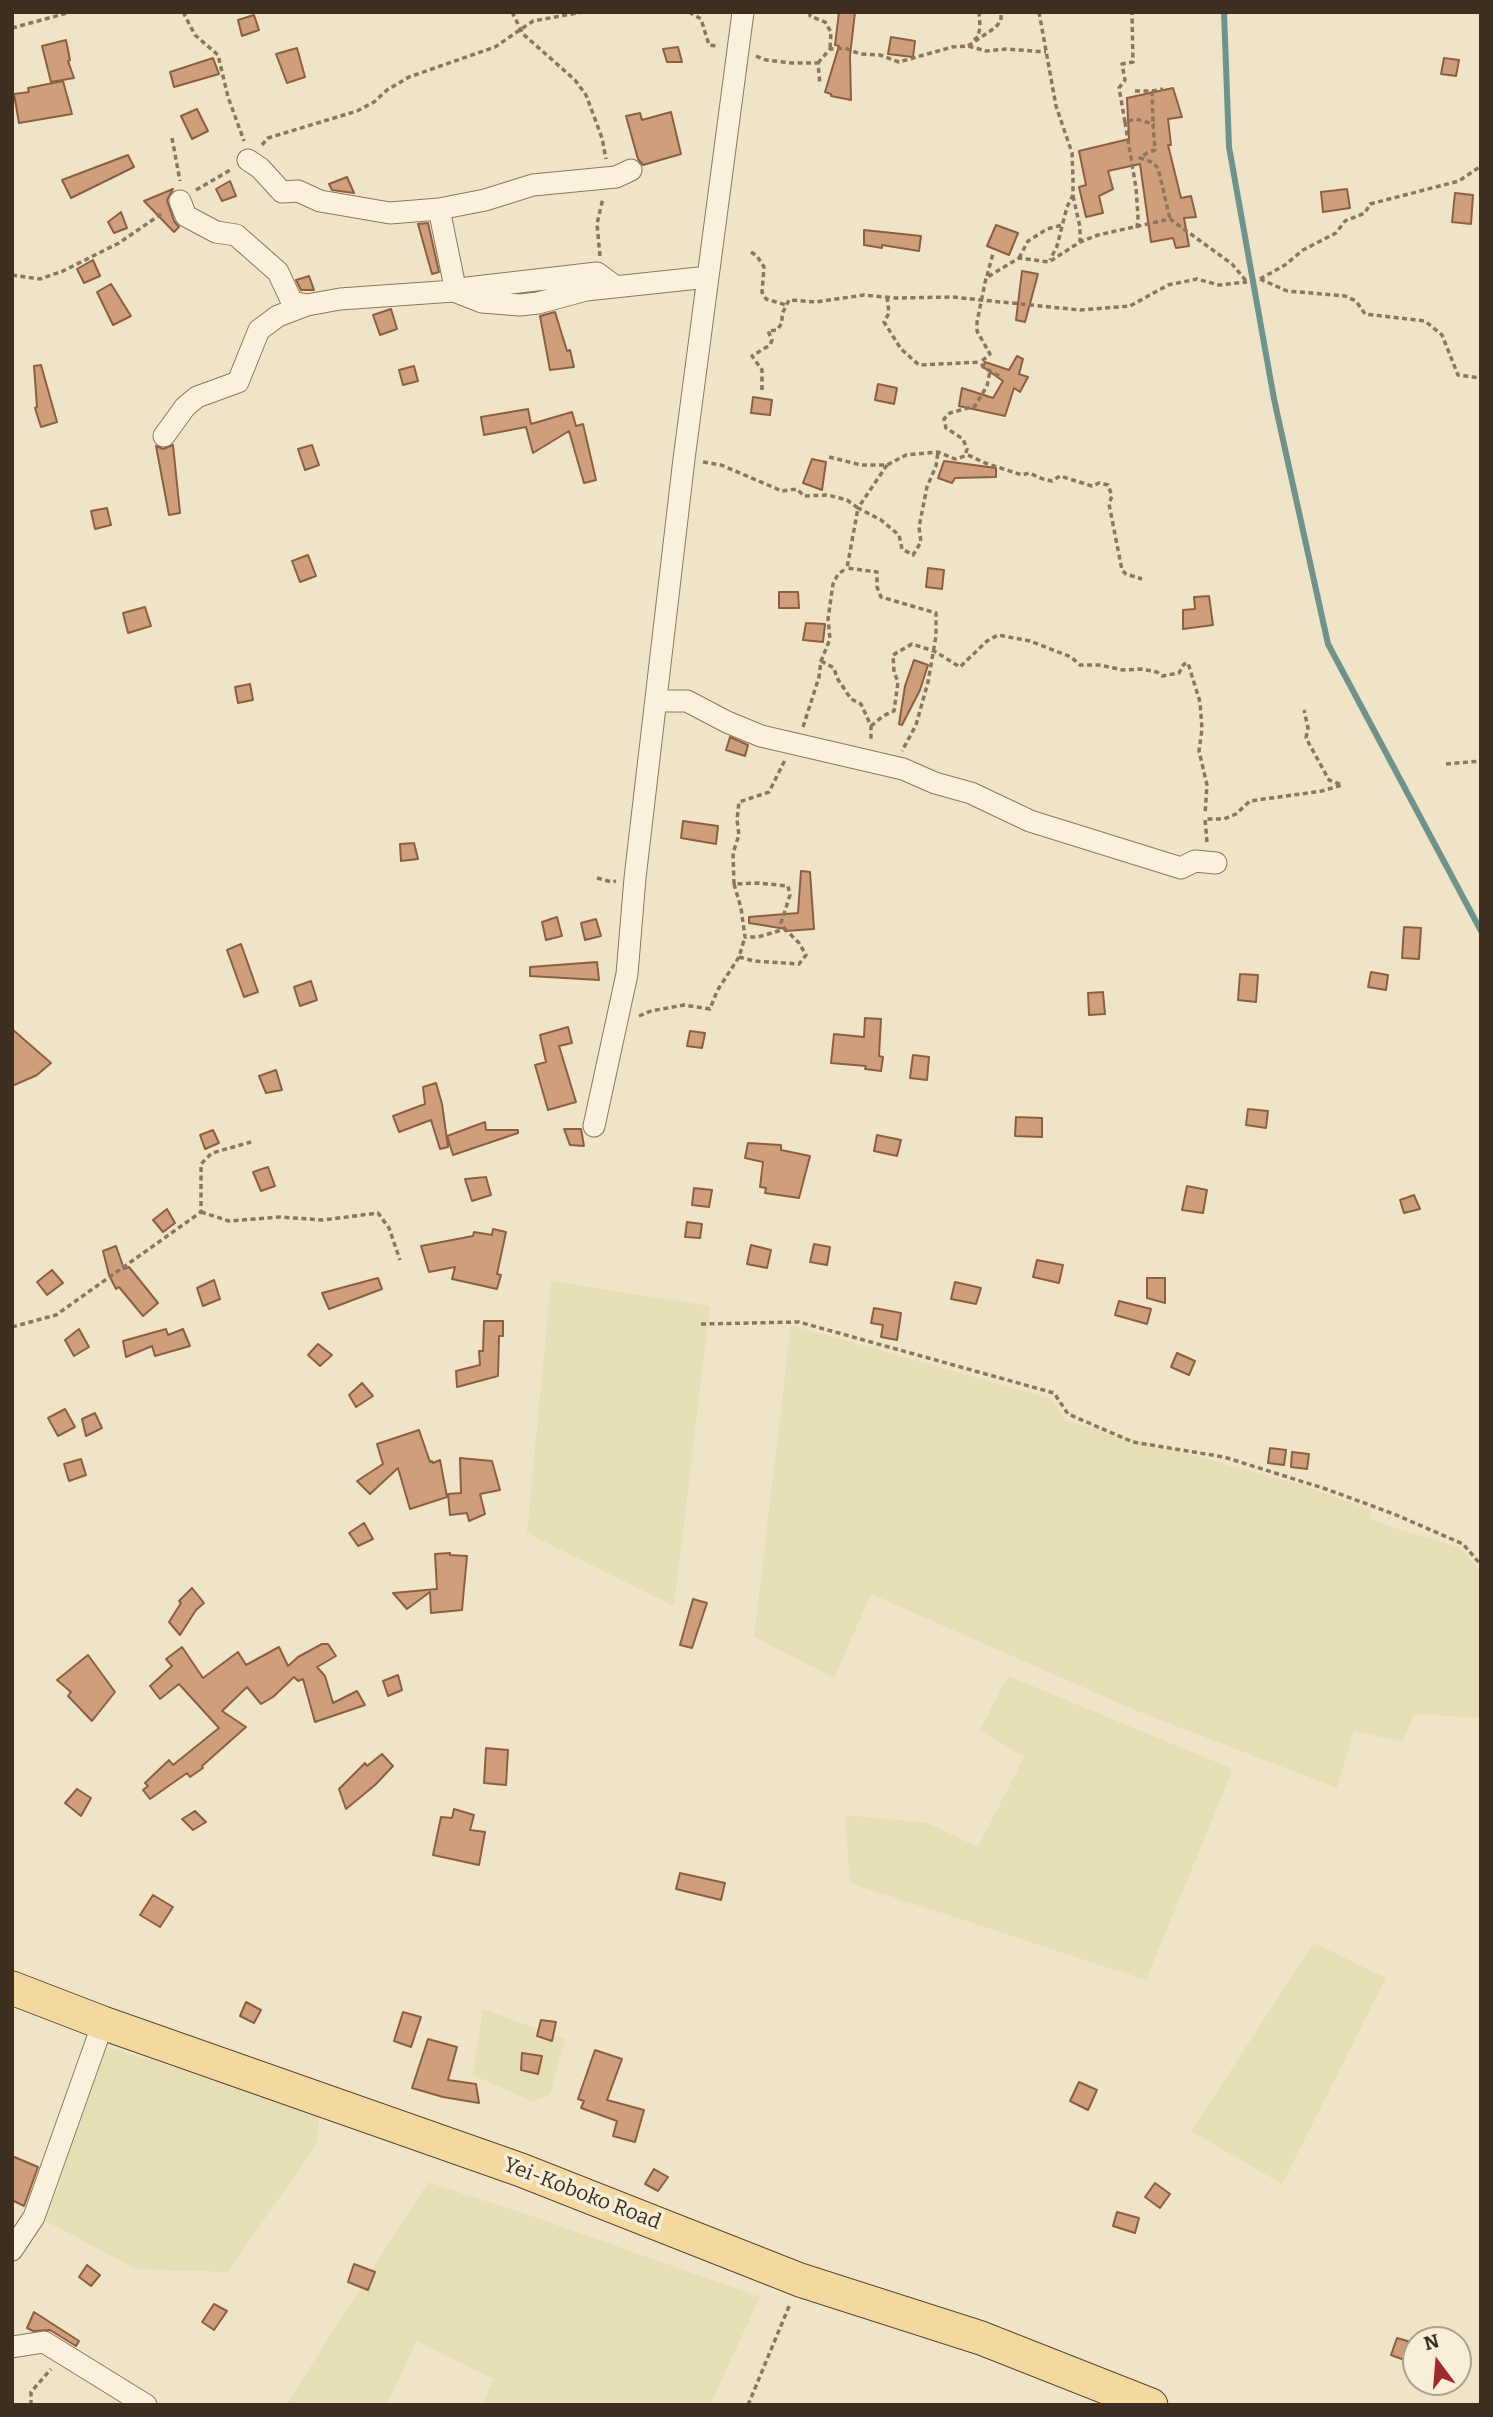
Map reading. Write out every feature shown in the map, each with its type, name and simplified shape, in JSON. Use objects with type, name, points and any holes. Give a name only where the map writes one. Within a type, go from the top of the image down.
[{"type":"main road","name":"Yei-Koboko Road","points":[[12,1988],[103,2023],[521,2170],[800,2280],[981,2338],[1151,2405]]},
{"type":"street","points":[[594,1126],[627,974],[635,878],[684,459],[743,12]]},
{"type":"street","points":[[248,160],[260,168],[282,192],[298,191],[320,201],[390,213],[439,209],[485,200],[533,185],[616,177],[631,170]]},
{"type":"street","points":[[180,201],[186,216],[216,232],[236,235],[278,272],[292,302],[307,305]]},
{"type":"street","points":[[439,209],[456,292]]},
{"type":"street","points":[[164,436],[197,397],[238,382],[259,330],[278,316],[307,305],[340,299],[456,292],[482,302],[520,305],[586,290],[708,277]]},
{"type":"street","points":[[657,701],[687,701],[761,736],[888,765],[971,793],[1030,821],[1181,868],[1212,854]]},
{"type":"street","points":[[12,2250],[34,2217],[103,2023]]},
{"type":"street","points":[[12,2347],[44,2342],[146,2405]]},
{"type":"path","points":[[12,28],[71,12]]},
{"type":"path","points":[[183,12],[195,35],[218,55],[248,160]]},
{"type":"path","points":[[512,12],[520,30],[575,80],[586,95],[602,138],[605,171]]},
{"type":"path","points":[[12,275],[40,279],[63,271],[119,243],[180,201],[248,160],[268,138],[357,111],[409,77],[495,47],[533,21],[583,12]]},
{"type":"path","points":[[689,12],[701,19],[709,45],[737,48],[766,60],[818,63],[830,50],[831,32],[825,22],[810,16],[810,12]]},
{"type":"path","points":[[968,46],[978,37],[979,12]]},
{"type":"path","points":[[968,46],[996,27],[1001,20],[1001,12]]},
{"type":"path","points":[[1039,12],[1056,106],[1072,153],[1073,195],[1080,227],[1080,242]]},
{"type":"path","points":[[1132,12],[1133,62],[1122,64],[1125,80],[1119,88],[1136,188],[1139,217],[1137,228]]},
{"type":"path","points":[[830,50],[845,48],[899,62],[952,47],[968,46],[986,51],[1006,49],[1046,52]]},
{"type":"path","points":[[818,63],[820,85]]},
{"type":"path","points":[[1135,91],[1163,89]]},
{"type":"path","points":[[762,390],[762,370],[752,356],[771,345],[768,331],[777,330],[782,323],[782,314],[789,300],[816,302],[863,295],[952,297],[1080,310],[1130,306],[1168,285],[1198,279],[1219,285],[1247,282],[1232,264],[1170,219],[1158,168],[1152,162],[1140,158],[1155,150],[1152,91]]},
{"type":"path","points":[[1125,122],[1136,119],[1153,124]]},
{"type":"path","points":[[172,138],[180,175],[180,201]]},
{"type":"path","points":[[1481,166],[1460,181],[1370,204],[1365,213],[1345,221],[1336,233],[1303,250],[1285,265],[1260,279],[1287,291],[1345,296],[1356,301],[1365,314],[1425,321],[1442,335],[1458,375],[1481,377]]},
{"type":"path","points":[[1049,262],[1057,246],[1067,207],[1073,195]]},
{"type":"path","points":[[603,197],[597,224],[600,257],[616,287]]},
{"type":"path","points":[[1019,258],[1049,262],[1080,242],[1115,230],[1137,228],[1170,219]]},
{"type":"path","points":[[986,278],[1019,258],[1028,241],[1047,229],[1062,225]]},
{"type":"path","points":[[751,252],[764,267],[762,292],[766,299],[786,305]]},
{"type":"path","points":[[887,297],[889,313],[884,322],[901,349],[919,365],[982,362],[990,355],[977,331],[993,253]]},
{"type":"path","points":[[982,362],[983,367],[999,376]]},
{"type":"path","points":[[847,568],[858,508],[887,466],[906,455],[938,452],[955,459],[965,456],[967,449],[963,439],[946,428],[944,419],[950,413],[975,406],[988,386],[990,371]]},
{"type":"path","points":[[684,459],[721,465],[782,491],[797,489],[804,496],[836,496],[881,520],[899,535],[902,549],[913,555],[921,542],[919,527],[938,452]]},
{"type":"path","points":[[968,455],[985,463],[1052,481],[1060,476],[1092,486],[1099,483],[1108,485],[1112,496],[1109,504],[1122,570],[1142,579]]},
{"type":"path","points":[[829,457],[861,465],[887,466]]},
{"type":"path","points":[[637,1009],[639,1016],[651,1010],[684,1004],[710,1009],[717,991],[739,957],[745,937],[734,884],[733,853],[739,835],[737,820],[740,802],[769,792],[792,744],[798,739],[820,677],[821,661],[830,639],[828,619],[833,584],[838,574],[847,568],[877,572],[877,587],[881,597],[936,613],[934,651],[916,725],[888,765],[871,741],[871,726],[861,704],[851,699],[837,678],[834,668],[821,661]]},
{"type":"path","points":[[871,726],[894,711],[898,682],[894,672],[893,655],[912,644],[934,651],[960,667],[987,641],[998,635],[1030,641],[1072,657],[1080,666],[1099,664],[1124,670],[1141,669],[1157,672],[1162,676],[1179,673],[1184,664],[1188,663],[1200,702],[1202,729],[1199,751],[1207,785],[1205,814]]},
{"type":"path","points":[[1212,854],[1205,819],[1224,819],[1236,814],[1250,802],[1322,791],[1342,785],[1329,780],[1306,738],[1308,727],[1304,710]]},
{"type":"path","points":[[1446,764],[1481,761]]},
{"type":"path","points":[[734,884],[788,886],[790,895],[781,923],[806,955],[799,964],[754,961],[739,957]]},
{"type":"path","points":[[745,937],[758,937],[785,929]]},
{"type":"path","points":[[201,1212],[201,1164],[212,1153],[251,1142]]},
{"type":"path","points":[[201,1212],[229,1221],[280,1217],[323,1220],[378,1213],[389,1228],[400,1260]]},
{"type":"path","points":[[12,1327],[55,1315],[201,1212]]},
{"type":"path","points":[[701,1324],[799,1322],[1054,1394],[1068,1414],[1133,1442],[1224,1457],[1326,1489],[1394,1514],[1463,1544],[1481,1565]]},
{"type":"path","points":[[748,2405],[800,2280]]},
{"type":"path","points":[[31,2405],[31,2392],[64,2354]]},
{"type":"shaded area","points":[[551,1281],[710,1306],[674,1606],[527,1533]]},
{"type":"shaded area","points":[[791,1325],[1052,1399],[1066,1421],[1299,1484],[1371,1510],[1370,1518],[1388,1526],[1459,1547],[1481,1571],[1481,1718],[1414,1714],[1403,1742],[1354,1731],[1337,1788],[1137,1711],[871,1594],[834,1678],[754,1637]]},
{"type":"shaded area","points":[[1008,1676],[1233,1769],[1146,1980],[850,1883],[845,1815],[928,1823],[978,1847],[1024,1757],[980,1730]]},
{"type":"shaded area","points":[[1314,1943],[1386,1978],[1282,2184],[1191,2131]]},
{"type":"shaded area","points":[[483,2009],[565,2039],[550,2094],[533,2102],[473,2075]]},
{"type":"shaded area","points":[[107,2047],[320,2111],[317,2143],[228,2272],[136,2269],[46,2221]]},
{"type":"shaded area","points":[[428,2182],[760,2297],[710,2405],[483,2405],[493,2379],[416,2341],[387,2405],[286,2405]]},
{"type":"building","points":[[839,12],[855,12],[850,56],[851,100],[825,92],[839,46],[835,45]]},
{"type":"building","points":[[254,15],[259,30],[242,36],[238,20]]},
{"type":"building","points":[[891,37],[915,41],[913,57],[888,54]]},
{"type":"building","points":[[66,40],[68,61],[74,78],[51,82],[42,46]]},
{"type":"building","points":[[678,47],[682,62],[667,62],[663,49]]},
{"type":"building","points":[[297,48],[305,77],[287,83],[276,54]]},
{"type":"building","points":[[213,58],[219,74],[174,87],[170,72]]},
{"type":"building","points":[[1444,58],[1459,60],[1456,76],[1441,74]]},
{"type":"building","points":[[63,81],[72,114],[19,123],[14,94],[29,92],[28,88]]},
{"type":"building","points":[[1173,88],[1182,117],[1168,119],[1171,145],[1168,145],[1181,198],[1191,196],[1196,217],[1184,218],[1189,246],[1176,248],[1173,238],[1151,242],[1140,164],[1108,171],[1113,189],[1099,196],[1103,213],[1086,217],[1079,187],[1086,185],[1079,151],[1129,139],[1127,98]]},
{"type":"building","points":[[197,109],[208,131],[192,139],[181,116]]},
{"type":"building","points":[[671,112],[681,154],[643,165],[638,159],[626,116],[640,113],[642,120]]},
{"type":"building","points":[[128,155],[134,167],[71,198],[62,180]]},
{"type":"building","points":[[347,177],[354,193],[332,190],[329,184]]},
{"type":"building","points":[[230,181],[236,196],[222,201],[216,189]]},
{"type":"building","points":[[173,189],[167,200],[174,221],[179,227],[174,232],[144,201]]},
{"type":"building","points":[[1347,189],[1350,208],[1323,212],[1321,192]]},
{"type":"building","points":[[1455,193],[1473,195],[1471,224],[1452,222]]},
{"type":"building","points":[[121,212],[127,228],[114,233],[108,222]]},
{"type":"building","points":[[428,223],[439,272],[432,274],[418,224]]},
{"type":"building","points":[[996,225],[1018,233],[1009,255],[987,246]]},
{"type":"building","points":[[864,230],[921,236],[919,251],[864,245]]},
{"type":"building","points":[[93,260],[100,276],[84,283],[77,269]]},
{"type":"building","points":[[1022,271],[1038,274],[1025,322],[1016,320]]},
{"type":"building","points":[[309,276],[314,290],[301,290],[296,280]]},
{"type":"building","points":[[111,284],[131,316],[113,325],[97,292]]},
{"type":"building","points":[[391,309],[397,329],[380,335],[373,315]]},
{"type":"building","points":[[555,312],[574,367],[550,370],[540,316]]},
{"type":"building","points":[[1017,356],[1023,359],[1019,374],[1028,377],[1020,392],[1014,388],[1005,416],[959,406],[962,388],[993,398],[1003,381],[983,367],[985,362],[1009,370]]},
{"type":"building","points":[[41,365],[57,422],[41,427],[35,408],[34,366]]},
{"type":"building","points":[[414,366],[418,381],[403,385],[399,370]]},
{"type":"building","points":[[878,384],[897,388],[894,404],[875,400]]},
{"type":"building","points":[[753,397],[772,400],[770,415],[751,413]]},
{"type":"building","points":[[528,409],[531,424],[572,412],[576,426],[583,424],[596,480],[584,483],[569,431],[533,453],[526,427],[484,435],[481,417]]},
{"type":"building","points":[[173,445],[180,513],[169,515],[156,446],[163,449]]},
{"type":"building","points":[[312,445],[319,465],[305,470],[298,449]]},
{"type":"building","points":[[812,459],[826,462],[822,490],[803,483]]},
{"type":"building","points":[[944,461],[996,468],[996,477],[955,478],[952,483],[938,478]]},
{"type":"building","points":[[107,508],[111,525],[95,529],[91,511]]},
{"type":"building","points":[[308,555],[316,576],[300,582],[292,561]]},
{"type":"building","points":[[928,568],[944,570],[942,589],[926,587]]},
{"type":"building","points":[[779,592],[798,592],[799,608],[779,608]]},
{"type":"building","points":[[1209,596],[1213,625],[1183,629],[1183,610],[1195,609],[1194,597]]},
{"type":"building","points":[[145,607],[151,626],[128,633],[123,613]]},
{"type":"building","points":[[806,623],[825,624],[823,642],[803,640]]},
{"type":"building","points":[[914,660],[928,665],[920,690],[902,725],[899,724],[905,686]]},
{"type":"building","points":[[250,684],[253,700],[238,703],[235,687]]},
{"type":"building","points":[[730,737],[748,745],[745,756],[726,750]]},
{"type":"building","points":[[683,821],[718,826],[716,844],[681,838]]},
{"type":"building","points":[[414,843],[418,859],[401,861],[400,844]]},
{"type":"building","points":[[801,871],[810,872],[814,929],[785,931],[786,929],[749,923],[749,917],[798,913]]},
{"type":"building","points":[[557,917],[562,936],[546,940],[542,922]]},
{"type":"building","points":[[596,919],[601,936],[585,940],[581,923]]},
{"type":"building","points":[[1404,927],[1421,928],[1419,959],[1402,958]]},
{"type":"building","points":[[241,944],[258,992],[244,997],[227,950]]},
{"type":"building","points":[[597,962],[599,980],[530,976],[530,967]]},
{"type":"building","points":[[1371,972],[1388,975],[1386,990],[1368,987]]},
{"type":"building","points":[[1240,974],[1258,975],[1256,1002],[1238,1000]]},
{"type":"building","points":[[311,981],[317,1000],[300,1006],[294,987]]},
{"type":"building","points":[[1103,992],[1105,1014],[1089,1015],[1088,993]]},
{"type":"building","points":[[865,1018],[881,1019],[881,1071],[865,1069],[866,1066],[831,1063],[834,1034],[864,1037]]},
{"type":"building","points":[[568,1027],[572,1043],[559,1046],[576,1102],[548,1110],[535,1065],[546,1062],[540,1035]]},
{"type":"building","points":[[12,1029],[51,1063],[37,1075],[12,1086]]},
{"type":"building","points":[[690,1031],[705,1033],[702,1048],[687,1046]]},
{"type":"building","points":[[913,1055],[929,1057],[927,1080],[910,1078]]},
{"type":"building","points":[[276,1070],[282,1090],[266,1093],[259,1076]]},
{"type":"building","points":[[436,1083],[448,1147],[440,1149],[431,1120],[399,1132],[393,1116],[425,1104],[423,1087]]},
{"type":"building","points":[[1248,1109],[1268,1111],[1266,1128],[1246,1125]]},
{"type":"building","points":[[1016,1117],[1042,1118],[1042,1137],[1015,1136]]},
{"type":"building","points":[[485,1122],[486,1130],[518,1130],[518,1133],[453,1155],[447,1136]]},
{"type":"building","points":[[564,1129],[581,1129],[584,1146],[570,1145]]},
{"type":"building","points":[[213,1130],[219,1143],[205,1149],[200,1135]]},
{"type":"building","points":[[877,1135],[901,1140],[897,1156],[874,1151]]},
{"type":"building","points":[[748,1143],[781,1145],[781,1150],[810,1156],[799,1198],[765,1193],[766,1188],[760,1187],[763,1162],[745,1158]]},
{"type":"building","points":[[268,1167],[275,1186],[261,1191],[253,1172]]},
{"type":"building","points":[[486,1177],[491,1195],[472,1201],[465,1179]]},
{"type":"building","points":[[1187,1186],[1207,1190],[1203,1213],[1182,1210]]},
{"type":"building","points":[[694,1188],[712,1190],[709,1207],[692,1205]]},
{"type":"building","points":[[1414,1195],[1420,1209],[1404,1213],[1400,1200]]},
{"type":"building","points":[[167,1209],[175,1223],[163,1232],[153,1220]]},
{"type":"building","points":[[687,1222],[702,1224],[700,1238],[685,1237]]},
{"type":"building","points":[[493,1229],[506,1232],[497,1274],[501,1275],[497,1289],[452,1279],[455,1267],[429,1272],[421,1246],[473,1236],[474,1232],[492,1235]]},
{"type":"building","points":[[814,1244],[830,1247],[827,1265],[810,1262]]},
{"type":"building","points":[[751,1245],[771,1250],[767,1268],[747,1264]]},
{"type":"building","points":[[116,1246],[124,1269],[129,1267],[158,1303],[143,1316],[119,1287],[116,1289],[109,1275],[103,1251]]},
{"type":"building","points":[[1037,1260],[1063,1265],[1059,1283],[1033,1277]]},
{"type":"building","points":[[52,1270],[63,1283],[47,1295],[37,1282]]},
{"type":"building","points":[[378,1278],[382,1289],[329,1309],[322,1293]]},
{"type":"building","points":[[1147,1278],[1165,1278],[1165,1303],[1147,1298]]},
{"type":"building","points":[[214,1280],[220,1299],[203,1306],[197,1288]]},
{"type":"building","points":[[955,1282],[981,1288],[976,1304],[951,1299]]},
{"type":"building","points":[[1119,1301],[1151,1309],[1147,1324],[1115,1315]]},
{"type":"building","points":[[874,1308],[901,1313],[897,1340],[881,1337],[883,1325],[871,1323]]},
{"type":"building","points":[[484,1321],[503,1321],[503,1336],[499,1336],[498,1376],[457,1387],[456,1371],[480,1365],[479,1351],[483,1351]]},
{"type":"building","points":[[79,1329],[89,1347],[74,1356],[65,1340]]},
{"type":"building","points":[[166,1329],[168,1335],[183,1329],[190,1346],[155,1356],[152,1346],[126,1357],[123,1341]]},
{"type":"building","points":[[318,1344],[332,1355],[320,1366],[308,1355]]},
{"type":"building","points":[[1177,1353],[1195,1361],[1189,1375],[1171,1367]]},
{"type":"building","points":[[362,1383],[373,1396],[356,1407],[349,1395]]},
{"type":"building","points":[[65,1409],[75,1427],[58,1436],[48,1418]]},
{"type":"building","points":[[95,1413],[102,1428],[86,1436],[82,1419]]},
{"type":"building","points":[[419,1430],[430,1462],[440,1460],[447,1497],[410,1509],[398,1468],[370,1494],[357,1481],[383,1464],[377,1444]]},
{"type":"building","points":[[1270,1448],[1286,1450],[1284,1465],[1268,1463]]},
{"type":"building","points":[[1292,1452],[1309,1454],[1307,1469],[1291,1467]]},
{"type":"building","points":[[460,1458],[492,1461],[500,1490],[480,1494],[485,1514],[469,1521],[467,1513],[450,1515],[448,1494],[461,1493]]},
{"type":"building","points":[[81,1459],[86,1475],[69,1481],[64,1464]]},
{"type":"building","points":[[364,1523],[373,1539],[358,1546],[349,1533]]},
{"type":"building","points":[[435,1554],[467,1556],[462,1610],[431,1613],[430,1592],[407,1609],[393,1593],[437,1589]]},
{"type":"building","points":[[192,1588],[204,1603],[196,1610],[180,1635],[169,1622],[181,1603],[179,1601]]},
{"type":"building","points":[[693,1599],[707,1603],[692,1648],[680,1645]]},
{"type":"building","points":[[322,1644],[328,1644],[336,1656],[317,1667],[325,1676],[333,1703],[357,1691],[365,1705],[315,1722],[303,1679],[298,1681],[294,1677],[273,1697],[261,1704],[247,1687],[222,1711],[246,1727],[202,1766],[203,1768],[190,1777],[187,1773],[150,1799],[143,1790],[148,1786],[145,1783],[169,1760],[173,1765],[219,1728],[179,1684],[160,1699],[150,1686],[172,1666],[166,1659],[182,1647],[203,1678],[238,1652],[246,1665],[279,1647],[288,1666],[298,1657]]},
{"type":"building","points":[[88,1655],[115,1692],[92,1721],[68,1696],[71,1692],[57,1680]]},
{"type":"building","points":[[398,1675],[402,1690],[388,1696],[383,1681]]},
{"type":"building","points":[[486,1748],[508,1750],[506,1785],[484,1783]]},
{"type":"building","points":[[382,1754],[393,1766],[346,1809],[339,1789],[365,1763],[367,1766]]},
{"type":"building","points":[[77,1789],[91,1798],[81,1816],[65,1803]]},
{"type":"building","points":[[454,1809],[474,1815],[470,1830],[485,1832],[479,1865],[433,1855],[441,1817],[452,1818]]},
{"type":"building","points":[[195,1811],[206,1822],[193,1830],[182,1819]]},
{"type":"building","points":[[680,1873],[725,1883],[721,1900],[676,1889]]},
{"type":"building","points":[[153,1895],[173,1907],[160,1927],[140,1915]]},
{"type":"building","points":[[246,2002],[261,2010],[254,2023],[240,2016]]},
{"type":"building","points":[[403,2012],[421,2017],[411,2047],[394,2041]]},
{"type":"building","points":[[541,2020],[556,2022],[552,2041],[537,2036]]},
{"type":"building","points":[[428,2039],[457,2047],[448,2080],[476,2084],[479,2103],[412,2088]]},
{"type":"building","points":[[595,2050],[622,2059],[607,2100],[644,2110],[635,2142],[613,2136],[617,2121],[581,2108],[584,2101],[578,2099]]},
{"type":"building","points":[[522,2053],[542,2056],[538,2074],[521,2070]]},
{"type":"building","points":[[1079,2082],[1097,2090],[1088,2110],[1070,2101]]},
{"type":"building","points":[[12,2156],[38,2167],[24,2206],[12,2200]]},
{"type":"building","points":[[654,2169],[668,2177],[658,2191],[645,2184]]},
{"type":"building","points":[[1155,2183],[1170,2194],[1160,2208],[1145,2197]]},
{"type":"building","points":[[1117,2212],[1139,2218],[1135,2233],[1113,2226]]},
{"type":"building","points":[[354,2264],[375,2272],[368,2290],[348,2282]]},
{"type":"building","points":[[87,2265],[100,2275],[91,2286],[79,2277]]},
{"type":"building","points":[[214,2304],[227,2311],[214,2330],[202,2322]]},
{"type":"building","points":[[34,2312],[79,2341],[76,2346],[50,2330],[33,2331],[27,2328]]},
{"type":"building","points":[[1397,2338],[1402,2339],[1402,2359],[1391,2355]]},
{"type":"waterway","points":[[1224,12],[1229,147],[1274,399],[1328,644],[1481,931]]}]
